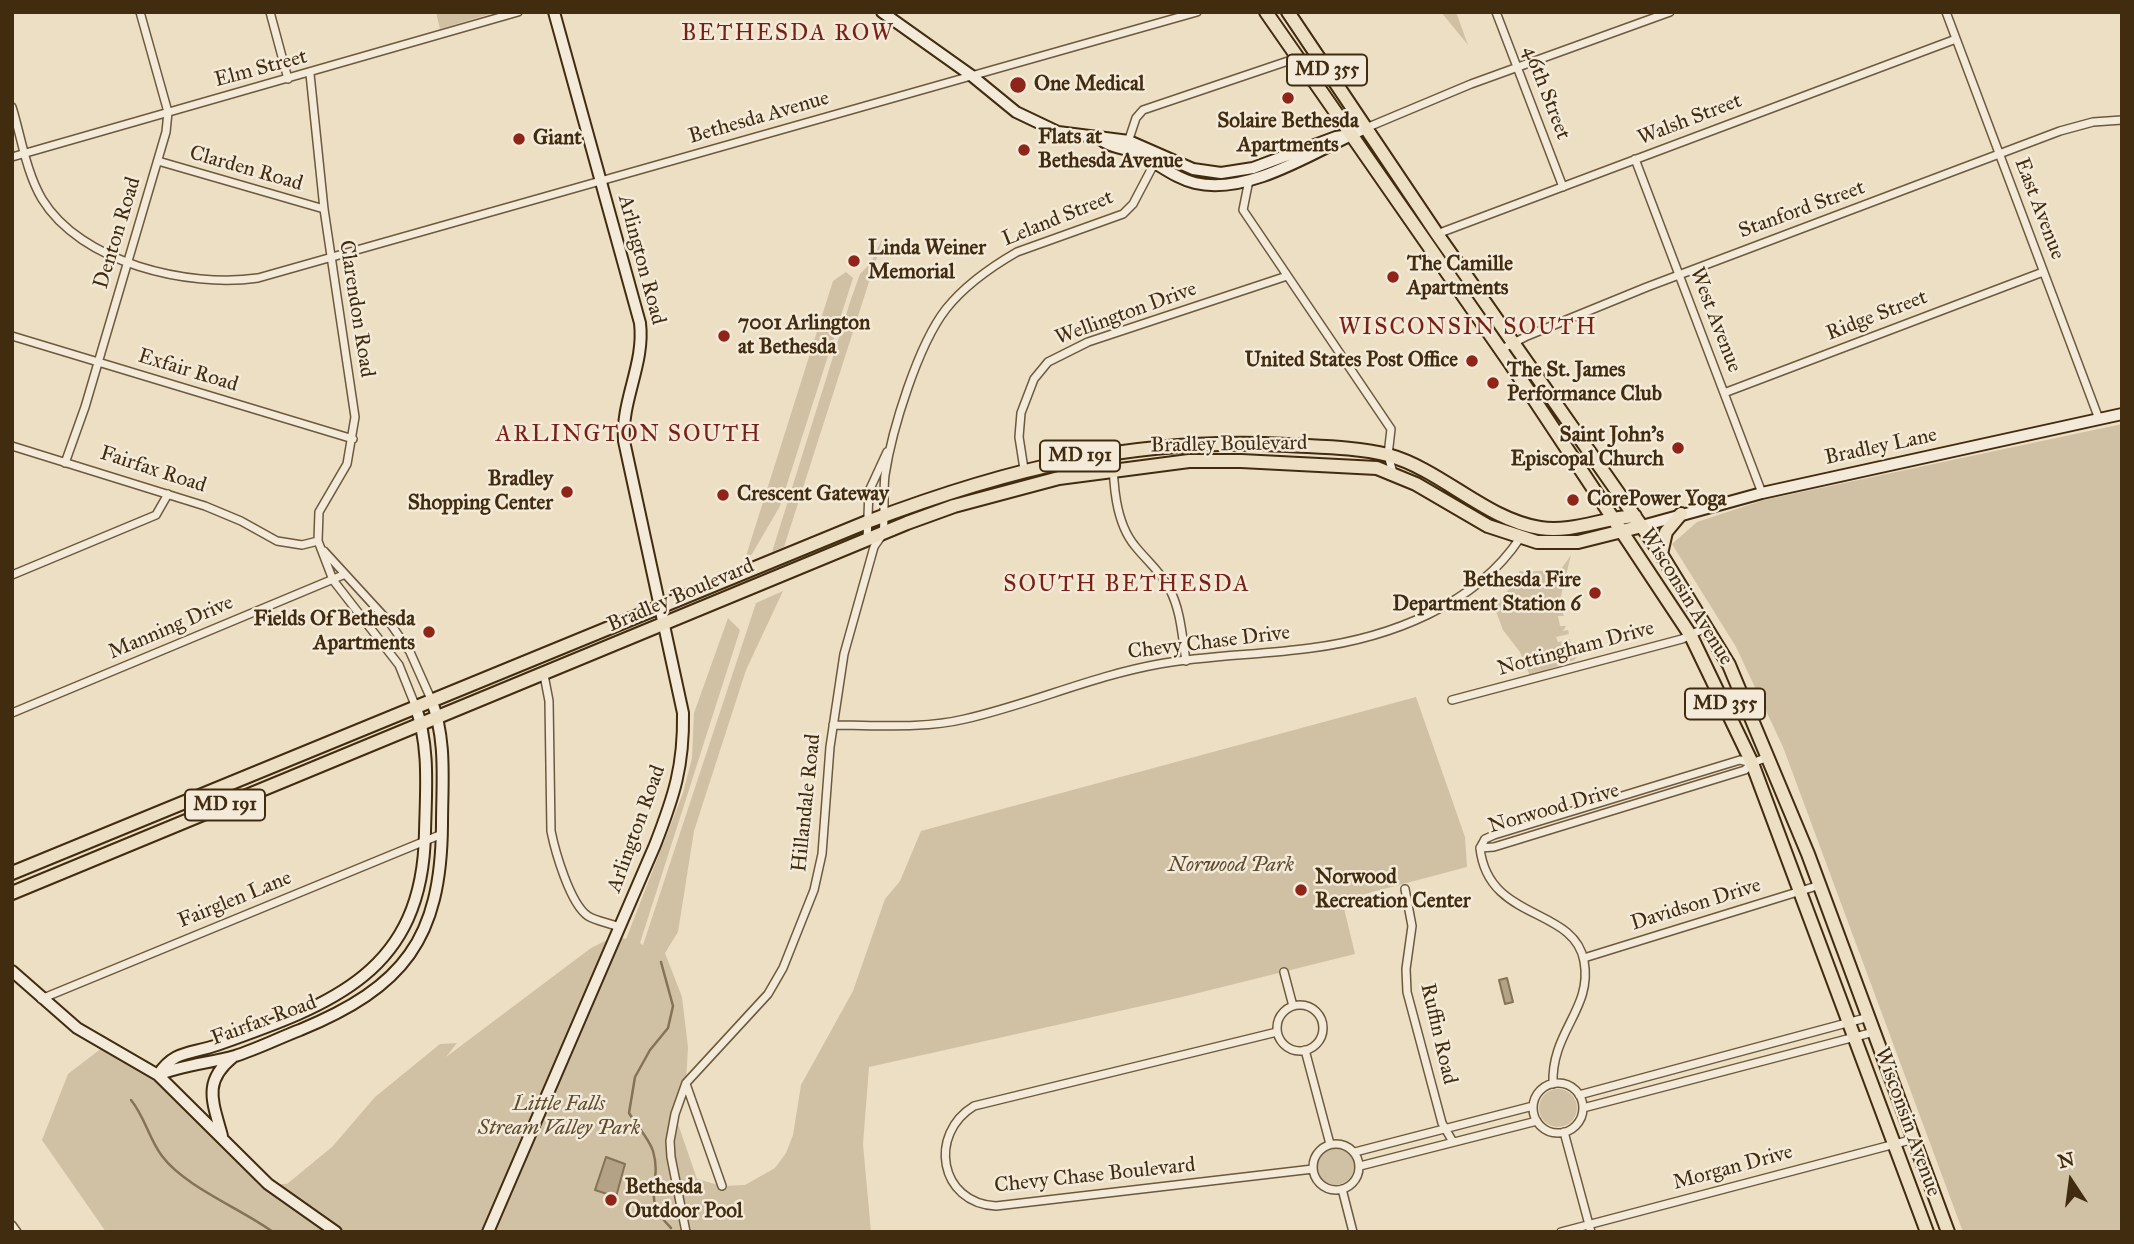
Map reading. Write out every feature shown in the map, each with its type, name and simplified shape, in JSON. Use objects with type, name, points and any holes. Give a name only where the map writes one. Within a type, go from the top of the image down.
[{"type":"main road","name":"Wisconsin Avenue","points":[[1266,12],[1614,517],[1691,636],[1752,763],[1927,1232]]},
{"type":"main road","name":"Wisconsin Avenue","points":[[1288,12],[1437,234],[1642,522],[1729,665],[1769,757],[1819,885],[1914,1139],[1945,1231]]},
{"type":"main road","name":"Bradley Boulevard","points":[[12,873],[659,605],[941,494],[1024,469],[1113,451],[1254,443],[1330,447],[1388,455],[1411,462],[1525,525],[1564,529],[1614,517],[1642,522]]},
{"type":"main road","points":[[1357,465],[1378,461],[1388,455]]},
{"type":"main road","name":"Bradley Boulevard","points":[[12,893],[544,675],[663,623],[870,543],[883,533],[973,501],[1059,478],[1189,461],[1357,465],[1393,473],[1488,526],[1520,538],[1563,544],[1622,531],[1642,522]]},
{"type":"main road","points":[[1661,554],[1666,531],[1681,514]]},
{"type":"street","name":"Denton Road","points":[[65,463],[158,162],[168,112],[139,12]]},
{"type":"street","points":[[270,12],[288,79]]},
{"type":"street","name":"Elm Street","points":[[12,157],[310,74],[518,12]]},
{"type":"street","name":"Arlington Road","points":[[488,1232],[672,801],[683,752],[682,713],[623,428],[642,354],[640,323],[554,12]]},
{"type":"street","points":[[882,12],[909,35],[972,76],[1029,121],[1058,132],[1100,138],[1107,145],[1127,145],[1199,171],[1237,171],[1336,136],[1350,135]]},
{"type":"street","name":"Bethesda Avenue","points":[[12,107],[41,197],[59,222],[89,245],[128,261],[188,279],[226,282],[258,278],[1198,12]]},
{"type":"street","name":"46th Street","points":[[1496,12],[1563,187]]},
{"type":"street","points":[[1127,145],[1154,164],[1195,183],[1233,184],[1326,148],[1366,128],[1654,15],[1670,12]]},
{"type":"street","name":"East Avenue","points":[[1946,12],[2099,419]]},
{"type":"street","name":"Walsh Street","points":[[1437,234],[1956,39]]},
{"type":"street","points":[[1127,145],[1136,118],[1143,110],[1297,58]]},
{"type":"street","name":"Clarendon Road","points":[[310,74],[330,257],[354,409],[354,439],[347,464],[319,512],[318,541]]},
{"type":"street","name":"Stanford Street","points":[[1500,350],[1678,274],[2080,125],[2122,120]]},
{"type":"street","name":"West Avenue","points":[[1635,159],[1762,493]]},
{"type":"street","name":"Clarden Road","points":[[158,162],[324,208]]},
{"type":"street","name":"Leland Street","points":[[870,543],[867,522],[874,476],[891,445],[928,340],[946,309],[973,282],[1017,252],[1122,214],[1133,204],[1154,164]]},
{"type":"street","points":[[1233,184],[1237,171]]},
{"type":"street","points":[[1249,180],[1243,210],[1391,429],[1388,455],[1393,473]]},
{"type":"street","name":"Ridge Street","points":[[1724,393],[2043,272]]},
{"type":"street","name":"Wellington Drive","points":[[1024,469],[1019,437],[1021,413],[1034,379],[1048,362],[1087,342],[1287,276]]},
{"type":"street","name":"Exfair Road","points":[[12,336],[354,439]]},
{"type":"street","name":"Bradley Lane","points":[[1642,522],[2122,414]]},
{"type":"street","name":"Leland Street","points":[[883,533],[882,497],[891,445]]},
{"type":"street","name":"Fairfax Road","points":[[12,446],[241,521],[277,541],[302,545],[318,541]]},
{"type":"street","points":[[1113,451],[1116,496],[1132,543],[1164,579],[1174,599],[1186,661]]},
{"type":"street","points":[[12,575],[156,515],[168,495]]},
{"type":"street","name":"Chevy Chase Drive","points":[[834,725],[912,726],[964,720],[1118,673],[1186,661],[1315,648],[1421,618],[1446,606],[1488,578],[1502,565],[1520,538]]},
{"type":"street","name":"Fairfax Road","points":[[158,1074],[236,1055],[281,1038],[363,1000],[402,964],[428,923],[440,869],[442,834],[442,732],[438,717],[410,652],[365,594],[329,560],[318,541]]},
{"type":"street","name":"Fairfax Road","points":[[158,1074],[169,1059],[177,1055],[216,1046],[353,987],[384,957],[412,911],[421,884],[425,840],[426,765],[422,724],[399,665],[333,580],[318,541]]},
{"type":"street","name":"Hillandale Road","points":[[686,1232],[673,1175],[670,1141],[686,1083],[768,994],[803,922],[822,854],[834,725],[844,654],[870,543]]},
{"type":"street","name":"Manning Drive","points":[[12,713],[343,575]]},
{"type":"street","name":"Nottingham Drive","points":[[1452,700],[1691,636],[1708,627]]},
{"type":"street","points":[[544,675],[544,688],[549,701],[551,831],[555,851],[587,915],[619,927]]},
{"type":"street","name":"Norwood Drive","points":[[1480,848],[1493,847],[1745,770],[1752,763],[1769,757]]},
{"type":"street","name":"Norwood Drive","points":[[1480,848],[1485,839],[1494,835],[1740,760],[1752,763]]},
{"type":"street","points":[[1655,785],[1658,797]]},
{"type":"street","points":[[1572,811],[1576,822]]},
{"type":"street","name":"Fairglen Lane","points":[[41,999],[442,834]]},
{"type":"street","points":[[1480,848],[1484,870],[1503,895],[1520,908],[1562,928],[1584,958],[1584,989],[1580,1003],[1555,1050],[1553,1084]]},
{"type":"street","name":"Davidson Drive","points":[[1584,958],[1819,885]]},
{"type":"street","name":"Ruffin Road","points":[[1405,889],[1412,926],[1406,969],[1407,992],[1446,1129],[1453,1142]]},
{"type":"street","points":[[12,971],[77,1028],[158,1074],[268,1184],[336,1232]]},
{"type":"street","points":[[1284,972],[1293,1006]]},
{"type":"street","points":[[1290,994],[1304,1006],[1317,1012],[1323,1025],[1320,1039],[1305,1051]]},
{"type":"street","points":[[1304,1006],[1293,1006],[1280,1017],[1277,1032],[1286,1046],[1305,1051]]},
{"type":"street","points":[[1579,1095],[1869,1017]]},
{"type":"street","points":[[274,1022],[281,1038]]},
{"type":"street","points":[[1583,1108],[1874,1031]]},
{"type":"street","name":"Chevy Chase Boulevard","points":[[1277,1032],[974,1106],[952,1126],[947,1136],[943,1161],[962,1193],[976,1202],[996,1206],[1312,1169]]},
{"type":"street","points":[[1305,1051],[1330,1144]]},
{"type":"street","points":[[222,1136],[212,1093],[213,1083],[219,1069],[236,1055]]},
{"type":"street","points":[[1711,1061],[1714,1075]]},
{"type":"street","points":[[686,1083],[722,1186]]},
{"type":"street","points":[[1553,1084],[1570,1086],[1579,1095],[1583,1108],[1575,1126],[1564,1132],[1547,1130],[1537,1121],[1533,1106],[1539,1092],[1553,1084]]},
{"type":"street","points":[[1355,1152],[1533,1106]]},
{"type":"street","points":[[1360,1166],[1537,1121]]},
{"type":"street","points":[[1564,1132],[1590,1228]]},
{"type":"street","name":"Morgan Drive","points":[[1560,1232],[1590,1228],[1914,1139]]},
{"type":"street","points":[[1330,1144],[1343,1144],[1355,1152],[1360,1166],[1356,1179],[1342,1189],[1323,1186],[1312,1169],[1317,1152],[1330,1144]]},
{"type":"street","points":[[1342,1189],[1353,1232]]},
{"type":"street","points":[[307,1212],[321,1232]]},
{"type":"street","points":[[12,1225],[17,1232]]},
{"type":"green space","points":[[436,12],[497,12],[440,29]]},
{"type":"green space","points":[[1441,12],[1456,12],[1468,45]]},
{"type":"green space","points":[[884,235],[784,547],[772,552],[851,299],[860,274],[871,263]]},
{"type":"green space","points":[[846,272],[853,278],[780,506],[752,554],[745,559],[833,281]]},
{"type":"green space","points":[[2122,424],[2122,1232],[1963,1232],[1783,747],[1736,647],[1672,544],[1697,522],[1764,500]]},
{"type":"green space","points":[[1571,555],[1559,604],[1564,616],[1558,616],[1560,626],[1566,626],[1563,631],[1568,630],[1569,634],[1556,637],[1558,642],[1570,639],[1572,650],[1581,649],[1573,654],[1582,652],[1574,660],[1530,676],[1520,652],[1503,630],[1495,609],[1503,595],[1520,579],[1519,571],[1558,568],[1559,572]]},
{"type":"green space","points":[[783,591],[746,670],[694,831],[678,932],[665,953],[682,997],[688,1047],[686,1083],[675,1115],[697,1179],[722,1186],[745,1185],[775,1168],[786,1153],[793,1135],[801,1085],[853,991],[885,899],[900,881],[921,831],[1416,697],[1465,837],[1467,867],[1342,900],[1355,954],[1182,997],[869,1067],[863,1144],[871,1232],[106,1232],[42,1140],[68,1074],[107,1044],[158,1075],[268,1184],[287,1184],[332,1147],[375,1097],[440,1044],[457,1043],[446,1057],[591,948],[615,936],[626,939],[683,793],[692,758],[694,713],[728,618],[740,630],[640,943],[643,945],[756,603]]},
{"type":"green space","points":[[1558,1089],[1571,1095],[1577,1108],[1571,1121],[1558,1127],[1545,1121],[1539,1108],[1545,1095]]},
{"type":"green space","points":[[1335,1147],[1348,1153],[1354,1166],[1348,1179],[1335,1185],[1322,1179],[1316,1166],[1322,1153]]},
{"type":"shaded area","points":[[1507,978],[1513,1002],[1505,1004],[1499,980]]},
{"type":"shaded area","points":[[606,1157],[625,1164],[616,1197],[595,1190]]},
{"type":"waterway","points":[[661,962],[673,1006],[668,1028],[650,1050],[635,1077],[629,1113],[653,1151],[656,1173],[654,1199],[661,1217],[671,1228]]},
{"type":"waterway","points":[[131,1100],[162,1156],[172,1167],[199,1188],[273,1232]]},
{"type":"place","name":"One Medical","points":[[1018,85]]},
{"type":"place","name":"Solaire Bethesda Apartments","points":[[1288,98]]},
{"type":"place","name":"Giant","points":[[519,139]]},
{"type":"place","name":"Flats at Bethesda Avenue","points":[[1024,150]]},
{"type":"place","name":"Linda Weiner Memorial","points":[[854,261]]},
{"type":"place","name":"The Camille Apartments","points":[[1393,277]]},
{"type":"place","name":"7001 Arlington at Bethesda","points":[[724,336]]},
{"type":"place","name":"United States Post Office","points":[[1472,361]]},
{"type":"place","name":"The St. James Performance Club","points":[[1493,383]]},
{"type":"place","name":"Saint John's Episcopal Church","points":[[1678,448]]},
{"type":"place","name":"Bradley Shopping Center","points":[[567,492]]},
{"type":"place","name":"Crescent Gateway","points":[[723,495]]},
{"type":"place","name":"CorePower Yoga","points":[[1573,500]]},
{"type":"place","name":"Bethesda Fire Department Station 6","points":[[1595,593]]},
{"type":"place","name":"Fields Of Bethesda Apartments","points":[[429,632]]},
{"type":"place","name":"Norwood Recreation Center","points":[[1301,890]]},
{"type":"place","name":"Bethesda Outdoor Pool","points":[[611,1200]]},
{"type":"district","name":"BETHESDA ROW","points":[[788,34]]},
{"type":"district","name":"WISCONSIN SOUTH","points":[[1468,328]]},
{"type":"district","name":"ARLINGTON SOUTH","points":[[629,435]]},
{"type":"district","name":"SOUTH BETHESDA","points":[[1127,585]]},
{"type":"park label","name":"Norwood Park","points":[[1231,866]]},
{"type":"park label","name":"Little Falls Stream Valley Park","points":[[559,1117]]}]
